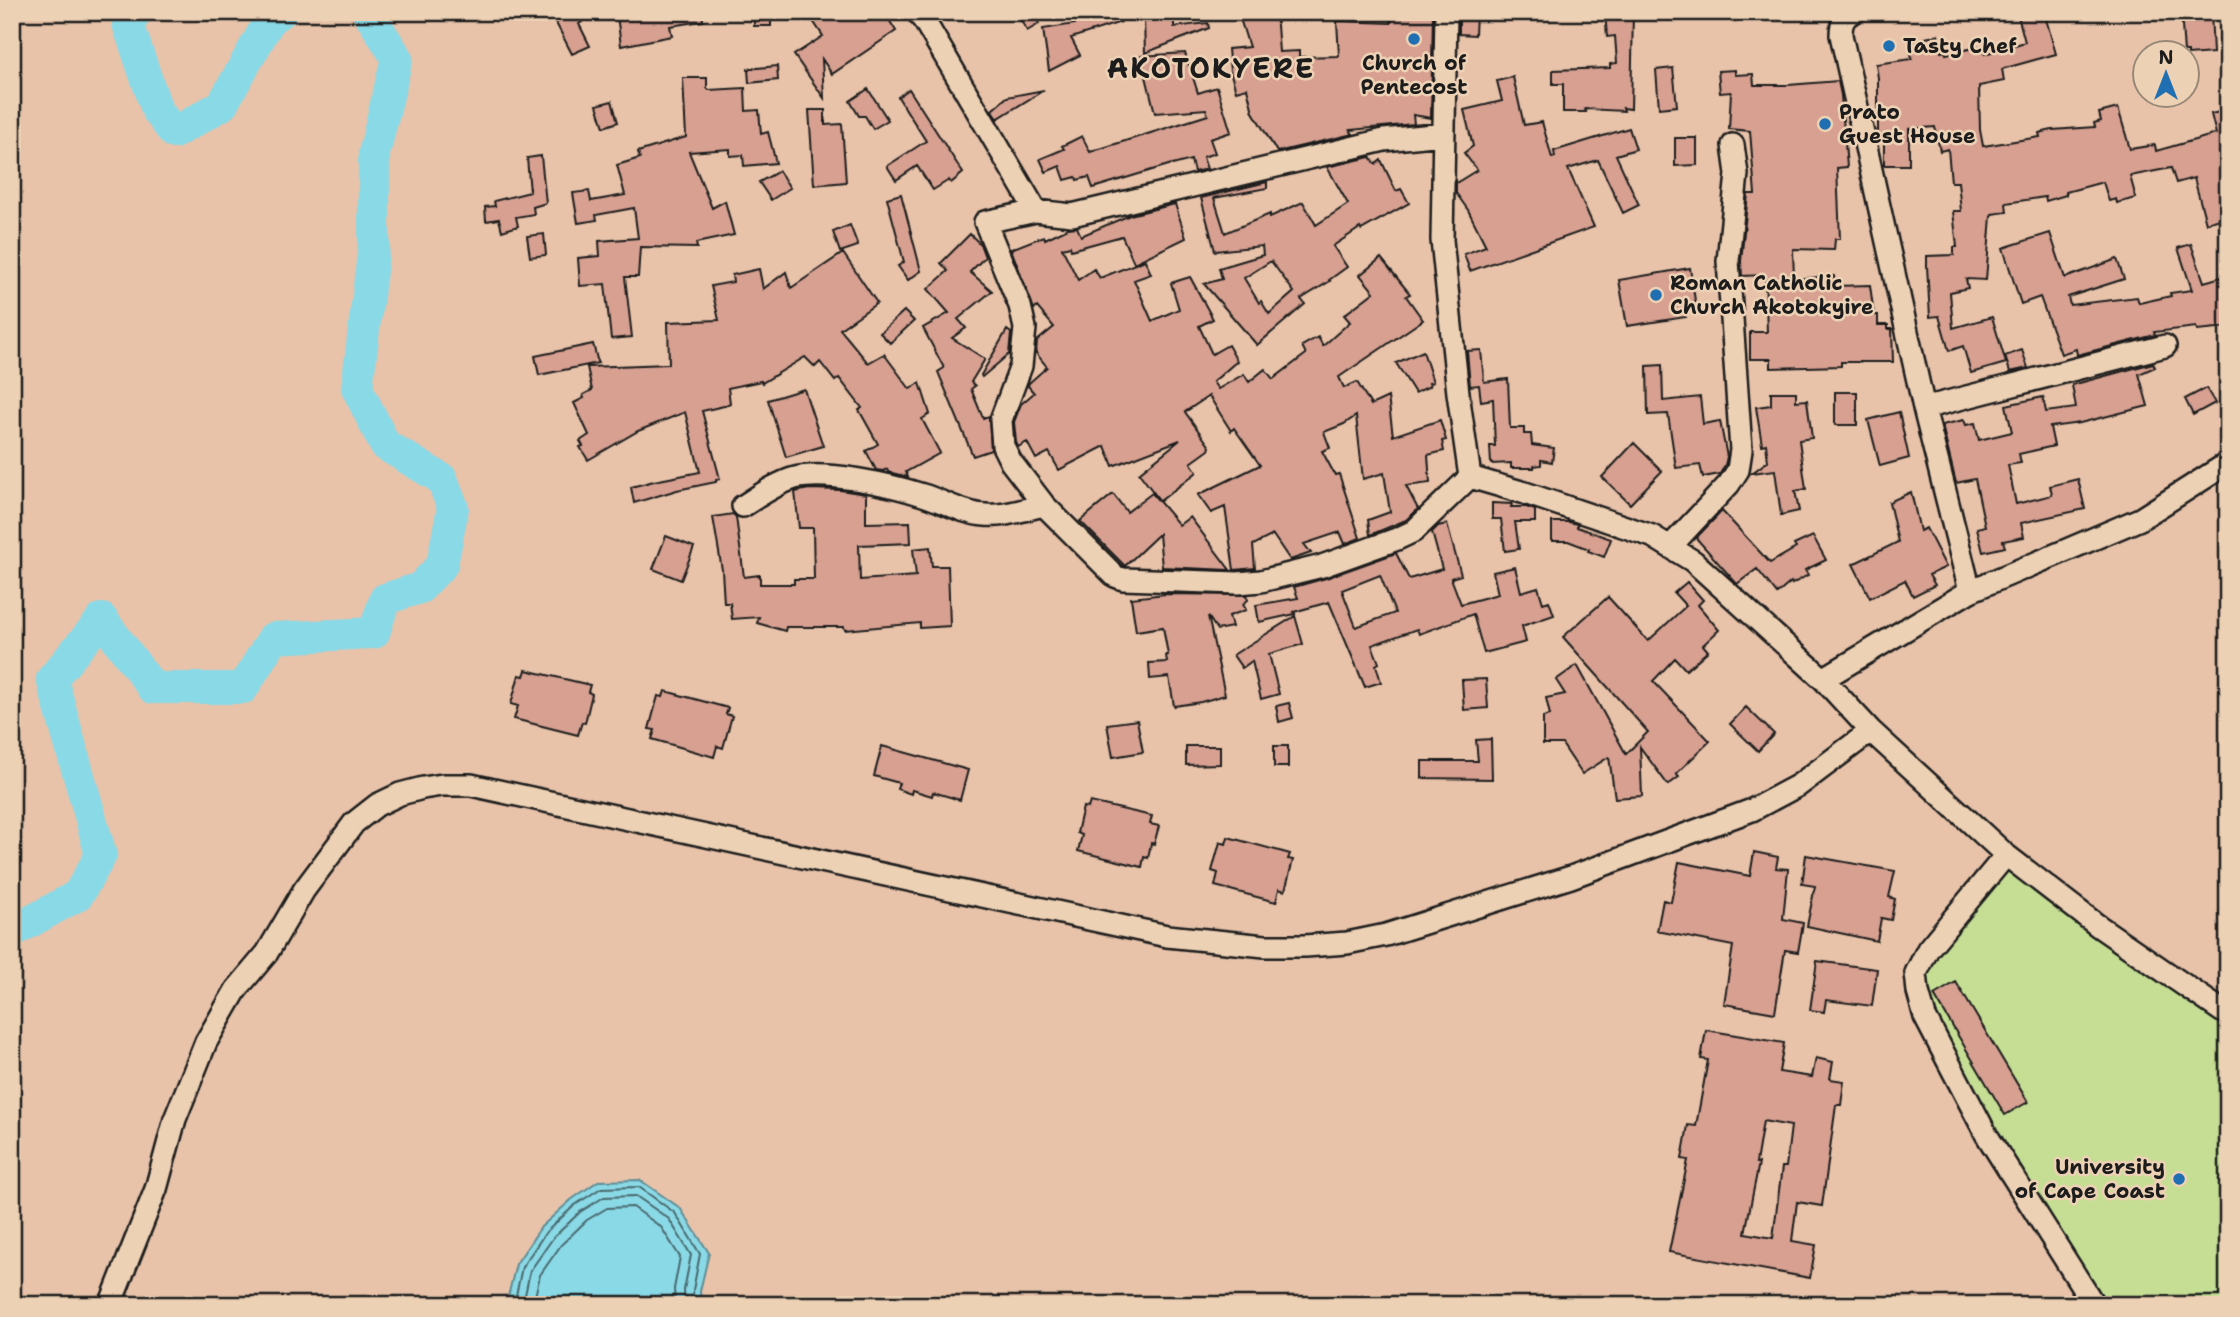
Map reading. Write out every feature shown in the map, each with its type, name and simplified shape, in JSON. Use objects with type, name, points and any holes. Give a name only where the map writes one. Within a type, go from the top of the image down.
[{"type":"street","points":[[917,12],[1036,211]]},
{"type":"street","points":[[1446,12],[1442,240],[1470,477]]},
{"type":"street","points":[[1854,12],[1847,15],[1840,35],[1924,408],[1970,591]]},
{"type":"street","points":[[1443,134],[1384,141],[1072,215],[1036,211],[985,222],[1020,306],[1025,328],[1021,366],[1001,420],[1003,446],[1011,462],[1044,505],[1115,576],[1133,580],[1238,583],[1261,581],[1322,566],[1414,531],[1470,477]]},
{"type":"street","points":[[1670,547],[1729,484],[1738,470],[1741,450],[1728,261],[1737,174],[1734,145]]},
{"type":"street","points":[[1924,408],[2165,346]]},
{"type":"street","points":[[1823,679],[1970,591],[2140,519],[2228,463]]},
{"type":"street","points":[[743,506],[781,484],[796,478],[820,475],[922,495],[985,515],[998,515],[1044,505]]},
{"type":"street","points":[[1470,477],[1652,536],[1693,561],[1823,679],[1871,731],[2006,855],[2097,925],[2228,1013]]},
{"type":"street","points":[[110,1305],[156,1189],[175,1119],[206,1042],[223,1010],[247,975],[267,953],[304,890],[354,823],[377,805],[400,793],[442,785],[471,785],[1167,936],[1265,946],[1304,946],[1348,943],[1386,934],[1572,877],[1689,834],[1752,810],[1799,785],[1871,731]]},
{"type":"street","points":[[2006,855],[1928,948],[1916,974],[1917,992],[1925,1017],[1986,1135],[2094,1305]]},
{"type":"green space","points":[[2008,871],[2173,991],[2228,1023],[2228,1305],[2103,1305],[1985,1119],[1925,999],[1927,968],[1987,887]]},
{"type":"water","points":[[640,1180],[680,1208],[709,1253],[700,1291],[701,1305],[506,1305],[516,1264],[541,1227],[571,1200],[598,1181]]},
{"type":"building","points":[[575,12],[582,22],[579,24],[590,46],[572,54],[556,23]]},
{"type":"building","points":[[639,12],[702,12],[703,21],[670,26],[672,36],[621,46],[617,15]]},
{"type":"building","points":[[754,12],[771,12],[771,26],[754,26]]},
{"type":"building","points":[[807,12],[884,12],[896,31],[832,74],[822,59],[824,98],[794,55],[823,36]]},
{"type":"building","points":[[1016,12],[1032,12],[1039,24],[1027,31]]},
{"type":"building","points":[[1072,12],[1123,14],[1109,19],[1121,19],[1121,22],[1071,38],[1080,55],[1049,71],[1043,29],[1075,24]]},
{"type":"building","points":[[1238,12],[1276,12],[1279,52],[1299,51],[1299,57],[1339,56],[1337,21],[1391,23],[1391,12],[1433,12],[1431,118],[1413,115],[1414,124],[1350,130],[1353,134],[1277,152],[1253,112],[1247,88],[1236,91],[1230,71],[1228,49],[1249,47]]},
{"type":"building","points":[[1459,12],[1476,12],[1475,35],[1459,34]]},
{"type":"building","points":[[1605,12],[1633,12],[1631,109],[1563,112],[1563,84],[1553,84],[1553,70],[1610,68],[1610,64],[1617,63],[1615,36],[1607,37]]},
{"type":"building","points":[[2017,12],[2044,12],[2056,54],[2002,69],[2004,81],[1979,86],[1983,146],[2040,137],[2039,133],[2052,130],[2095,127],[2094,123],[2101,121],[2099,113],[2118,108],[2130,149],[2155,145],[2156,151],[2216,134],[2211,114],[2228,110],[2228,165],[2223,166],[2228,184],[2228,217],[2206,223],[2194,178],[2176,183],[2171,168],[2130,176],[2136,198],[2117,203],[2116,199],[2109,201],[2103,182],[2066,192],[2066,195],[2046,201],[2045,197],[2006,203],[2007,212],[1991,216],[1986,280],[1966,279],[1968,288],[1950,292],[1953,328],[1992,317],[2006,363],[1971,373],[1963,346],[1949,351],[1939,316],[1930,317],[1927,256],[1954,255],[1954,247],[1957,247],[1953,211],[1961,211],[1958,182],[1951,182],[1948,149],[1940,151],[1935,127],[1909,129],[1909,165],[1884,165],[1884,135],[1878,135],[1876,64],[1912,59],[1909,42],[1938,35],[1941,52],[1945,51],[1946,54],[1983,46],[1985,54],[2025,42]]},
{"type":"building","points":[[2181,12],[2211,12],[2213,53],[2202,54],[2202,38],[2183,38]]},
{"type":"building","points":[[1144,19],[1174,19],[1174,27],[1208,23],[1209,28],[1145,53]]},
{"type":"building","points":[[1185,53],[1198,93],[1217,87],[1231,132],[1210,139],[1215,153],[1203,157],[1207,169],[1194,172],[1191,160],[1093,188],[1089,177],[1065,180],[1060,166],[1046,172],[1040,159],[1064,149],[1062,146],[1082,136],[1090,152],[1208,115],[1206,109],[1155,113],[1141,56]]},
{"type":"building","points":[[777,66],[778,80],[749,83],[748,69]]},
{"type":"building","points":[[1673,68],[1677,106],[1659,108],[1656,70]]},
{"type":"building","points":[[1735,70],[1735,75],[1753,74],[1754,85],[1838,81],[1847,167],[1837,168],[1840,239],[1835,239],[1834,250],[1793,249],[1794,279],[1834,276],[1835,286],[1870,285],[1878,325],[1888,325],[1888,329],[1892,329],[1893,362],[1841,362],[1841,366],[1771,368],[1771,359],[1750,359],[1750,332],[1767,332],[1765,275],[1742,276],[1748,194],[1755,194],[1750,131],[1729,129],[1731,92],[1720,93],[1718,71]]},
{"type":"building","points":[[1513,77],[1524,125],[1542,122],[1552,158],[1555,157],[1554,151],[1629,128],[1636,149],[1616,155],[1639,205],[1623,213],[1598,160],[1568,169],[1594,227],[1470,271],[1464,254],[1486,246],[1456,193],[1456,183],[1477,170],[1464,153],[1473,146],[1464,110],[1502,101],[1497,81]]},
{"type":"building","points":[[683,78],[707,78],[709,90],[745,88],[746,111],[759,110],[761,134],[768,132],[776,163],[744,166],[743,155],[730,156],[730,149],[689,152],[712,208],[725,201],[734,235],[696,243],[697,248],[640,247],[638,277],[625,277],[632,337],[611,339],[605,284],[580,286],[578,258],[600,256],[599,241],[638,238],[634,208],[596,215],[597,220],[578,223],[573,193],[589,191],[591,201],[625,195],[617,165],[640,158],[638,152],[686,137]]},
{"type":"building","points":[[868,89],[888,120],[873,129],[865,116],[859,116],[850,101]]},
{"type":"building","points":[[909,89],[963,173],[951,183],[949,180],[933,190],[917,166],[896,180],[887,166],[926,141],[898,97]]},
{"type":"building","points":[[1044,90],[997,119],[992,110],[1007,97]]},
{"type":"building","points":[[612,101],[618,122],[604,127],[597,105]]},
{"type":"building","points":[[809,110],[825,110],[825,125],[842,124],[846,182],[814,185]]},
{"type":"building","points":[[1675,138],[1697,138],[1697,165],[1675,166]]},
{"type":"building","points":[[541,156],[546,203],[533,207],[534,214],[516,217],[518,226],[502,231],[499,219],[486,221],[485,207],[495,206],[494,201],[530,192],[527,158]]},
{"type":"building","points":[[1370,157],[1376,164],[1381,160],[1396,191],[1401,189],[1409,203],[1361,230],[1360,228],[1333,246],[1347,267],[1301,299],[1305,304],[1257,345],[1204,284],[1222,279],[1219,268],[1263,255],[1262,246],[1215,251],[1201,198],[1267,182],[1267,188],[1214,198],[1225,233],[1303,202],[1316,225],[1348,204],[1327,167]],"holes":[[[1271,261],[1294,292],[1269,314],[1244,278]]]},
{"type":"building","points":[[779,171],[790,188],[771,200],[759,182]]},
{"type":"building","points":[[901,194],[921,271],[908,280],[898,266],[904,262],[887,198]]},
{"type":"building","points":[[1175,204],[1186,238],[1134,263],[1122,236],[1071,250],[1070,246],[1062,248],[1078,280],[1094,269],[1100,278],[1145,260],[1151,274],[1134,280],[1152,321],[1179,309],[1171,283],[1190,277],[1213,319],[1199,326],[1212,354],[1228,345],[1237,361],[1213,382],[1218,389],[1244,374],[1249,382],[1265,369],[1273,379],[1306,354],[1302,346],[1318,337],[1323,346],[1350,322],[1344,315],[1374,292],[1360,275],[1381,258],[1410,294],[1406,296],[1423,320],[1339,377],[1344,388],[1357,382],[1371,405],[1388,397],[1393,436],[1440,420],[1446,440],[1442,441],[1444,451],[1428,455],[1430,483],[1406,486],[1418,509],[1406,520],[1370,535],[1368,520],[1390,512],[1384,473],[1363,479],[1356,416],[1324,432],[1330,448],[1322,451],[1335,475],[1339,474],[1360,538],[1345,544],[1340,532],[1304,544],[1311,553],[1290,560],[1273,535],[1253,545],[1255,568],[1234,570],[1225,507],[1211,513],[1198,495],[1260,465],[1234,428],[1231,431],[1209,396],[1185,412],[1210,447],[1209,450],[1191,463],[1197,472],[1160,501],[1139,473],[1180,440],[1113,466],[1105,446],[1059,470],[1049,452],[1036,459],[1027,442],[1018,447],[1014,422],[1021,404],[1034,393],[1028,386],[1029,383],[1047,367],[1036,353],[1037,341],[1054,327],[1037,307],[1034,309],[1011,249],[1044,236],[1045,239],[1068,228],[1077,227],[1081,236],[1130,215]]},
{"type":"building","points":[[850,225],[858,246],[840,252],[833,232]]},
{"type":"building","points":[[2050,233],[2065,278],[2117,259],[2124,279],[2068,297],[2070,305],[2137,297],[2139,303],[2171,296],[2170,293],[2192,290],[2178,248],[2191,244],[2204,282],[2228,275],[2228,327],[2197,330],[2196,327],[2154,332],[2155,335],[2077,355],[2076,349],[2061,354],[2040,297],[2021,304],[2003,248]]},
{"type":"building","points":[[544,234],[546,255],[530,257],[527,236]]},
{"type":"building","points":[[970,234],[980,244],[985,257],[970,272],[992,291],[958,319],[966,328],[952,338],[985,359],[971,382],[975,386],[971,389],[983,418],[989,416],[991,450],[973,456],[938,372],[944,368],[923,328],[949,313],[928,289],[948,271],[941,263]]},
{"type":"building","points":[[843,253],[877,303],[840,329],[868,363],[884,354],[910,389],[920,383],[930,414],[922,419],[940,453],[906,472],[908,477],[888,472],[887,469],[876,470],[866,451],[878,444],[859,410],[862,408],[839,378],[835,381],[820,362],[815,367],[805,357],[762,383],[761,381],[728,388],[730,403],[702,411],[720,479],[716,482],[634,503],[631,487],[700,472],[685,412],[638,431],[588,460],[580,447],[583,446],[580,441],[589,435],[574,403],[592,390],[587,367],[669,364],[668,322],[719,320],[711,286],[733,282],[732,275],[759,269],[763,289],[786,272],[791,288]]},
{"type":"building","points":[[1690,268],[1696,307],[1685,309],[1686,317],[1627,326],[1619,280]]},
{"type":"building","points":[[904,311],[914,321],[890,343],[880,333]]},
{"type":"building","points":[[1007,330],[1011,333],[1009,354],[982,377],[981,375]]},
{"type":"building","points":[[593,344],[598,363],[539,375],[535,356]]},
{"type":"building","points":[[1481,350],[1484,382],[1508,379],[1510,428],[1524,428],[1524,434],[1531,434],[1532,445],[1554,448],[1552,462],[1541,460],[1541,465],[1534,468],[1511,468],[1511,463],[1491,464],[1490,446],[1495,446],[1493,399],[1481,401],[1479,385],[1470,386],[1467,351]]},
{"type":"building","points":[[2022,350],[2028,368],[2010,372],[2005,356]]},
{"type":"building","points":[[1423,351],[1433,382],[1415,393],[1396,363]]},
{"type":"building","points":[[2153,363],[2155,367],[2139,374],[2148,406],[2080,423],[2050,427],[2054,446],[2019,454],[2021,463],[2008,465],[2016,504],[2052,495],[2050,486],[2078,479],[2085,509],[2021,523],[2024,537],[2003,541],[2005,547],[1983,552],[1977,528],[1985,526],[1975,479],[1956,483],[1942,425],[1964,420],[1966,425],[1975,423],[1979,440],[2012,432],[2006,405],[2043,397],[2046,412],[2076,408],[2072,385]]},
{"type":"building","points":[[1662,365],[1663,401],[1700,397],[1703,424],[1720,421],[1727,457],[1720,474],[1703,477],[1700,465],[1676,468],[1668,414],[1648,415],[1647,366]]},
{"type":"building","points":[[2206,388],[2215,403],[2193,415],[2185,399]]},
{"type":"building","points":[[804,389],[823,446],[786,457],[768,400]]},
{"type":"building","points":[[1771,392],[1796,392],[1796,401],[1807,400],[1812,438],[1799,440],[1806,489],[1795,491],[1799,511],[1781,515],[1775,470],[1752,473],[1768,461],[1766,444],[1762,445],[1756,407],[1771,405]]},
{"type":"building","points":[[1835,392],[1857,392],[1857,425],[1835,425]]},
{"type":"building","points":[[1899,412],[1909,458],[1880,466],[1868,420]]},
{"type":"building","points":[[1634,443],[1662,471],[1630,504],[1602,477]]},
{"type":"building","points":[[809,489],[866,494],[866,523],[910,522],[911,543],[859,545],[860,580],[916,576],[913,549],[930,547],[932,566],[948,566],[950,626],[920,628],[920,623],[845,630],[844,627],[786,627],[785,631],[757,623],[759,617],[732,619],[730,603],[724,603],[722,570],[713,517],[733,514],[736,517],[744,577],[760,575],[760,584],[794,584],[794,579],[814,579],[813,528],[799,528],[795,492]]},
{"type":"building","points":[[1911,492],[1920,531],[1926,528],[1946,567],[1929,575],[1935,585],[1913,596],[1905,580],[1870,598],[1853,564],[1898,542],[1889,502]]},
{"type":"building","points":[[1152,493],[1179,525],[1190,517],[1230,570],[1162,567],[1159,534],[1125,566],[1080,521],[1113,494],[1127,512]]},
{"type":"building","points":[[1492,503],[1512,504],[1511,507],[1535,510],[1535,522],[1515,522],[1519,549],[1505,551],[1501,519],[1492,519]]},
{"type":"building","points":[[1722,511],[1770,563],[1796,548],[1794,545],[1813,536],[1826,560],[1805,570],[1808,575],[1792,584],[1791,582],[1777,594],[1757,569],[1737,584],[1696,538]]},
{"type":"building","points":[[1552,522],[1577,524],[1577,527],[1611,539],[1604,557],[1568,541],[1552,541]]},
{"type":"building","points":[[1447,524],[1461,575],[1451,578],[1461,604],[1498,594],[1493,572],[1515,567],[1521,592],[1538,587],[1543,603],[1549,601],[1554,615],[1522,626],[1526,642],[1484,653],[1473,614],[1419,634],[1417,629],[1372,645],[1379,663],[1376,665],[1381,682],[1365,687],[1329,602],[1294,612],[1295,614],[1259,622],[1256,605],[1298,598],[1294,587],[1396,553],[1409,579],[1442,569],[1432,532],[1438,526]],"holes":[[[1380,575],[1395,613],[1356,627],[1342,590]]]},
{"type":"building","points":[[666,536],[694,547],[681,580],[653,569]]},
{"type":"building","points":[[1687,582],[1703,600],[1698,605],[1719,630],[1703,645],[1708,651],[1686,670],[1675,658],[1653,681],[1710,741],[1676,774],[1679,777],[1668,785],[1640,747],[1642,796],[1615,798],[1609,757],[1582,774],[1562,744],[1543,744],[1543,717],[1550,715],[1546,698],[1565,694],[1556,680],[1577,665],[1626,754],[1648,732],[1563,637],[1608,597],[1648,641],[1686,606],[1674,593]]},
{"type":"building","points":[[1165,594],[1246,595],[1248,600],[1243,604],[1246,610],[1229,616],[1232,627],[1217,630],[1208,616],[1225,695],[1174,706],[1169,677],[1150,679],[1149,663],[1167,662],[1163,627],[1136,631],[1131,598]]},
{"type":"building","points":[[1295,616],[1303,644],[1269,654],[1279,694],[1261,699],[1252,661],[1242,668],[1233,655]]},
{"type":"building","points":[[526,670],[590,685],[588,692],[592,694],[585,723],[582,722],[578,735],[514,719],[518,706],[511,704],[519,675],[524,676]]},
{"type":"building","points":[[1486,679],[1488,708],[1464,710],[1462,680]]},
{"type":"building","points":[[665,691],[728,708],[726,714],[732,716],[723,748],[717,746],[714,757],[652,739],[655,730],[649,729],[658,696],[663,697]]},
{"type":"building","points":[[1289,703],[1293,718],[1279,722],[1276,706]]},
{"type":"building","points":[[1746,707],[1774,734],[1758,751],[1730,724]]},
{"type":"building","points":[[1137,720],[1143,752],[1113,757],[1107,724]]},
{"type":"building","points":[[1491,739],[1492,779],[1422,778],[1422,761],[1478,761],[1476,740]]},
{"type":"building","points":[[882,746],[968,770],[960,800],[933,792],[932,796],[912,790],[911,794],[897,789],[899,783],[874,776]]},
{"type":"building","points":[[1186,746],[1220,746],[1220,764],[1186,765]]},
{"type":"building","points":[[1274,746],[1288,746],[1288,767],[1274,767]]},
{"type":"building","points":[[1090,802],[1152,816],[1150,824],[1159,826],[1154,844],[1151,843],[1148,858],[1144,857],[1142,867],[1078,851],[1082,835],[1077,833],[1083,807],[1088,808]]},
{"type":"building","points":[[1228,837],[1290,854],[1288,859],[1293,860],[1285,891],[1279,889],[1276,902],[1215,886],[1218,873],[1212,871],[1220,842],[1226,844]]},
{"type":"building","points":[[1754,852],[1778,857],[1776,868],[1788,869],[1783,919],[1803,923],[1798,952],[1785,950],[1775,1013],[1724,1004],[1733,946],[1657,931],[1663,900],[1671,902],[1679,862],[1750,876]]},
{"type":"building","points":[[1806,855],[1895,871],[1889,897],[1895,899],[1891,920],[1881,918],[1877,941],[1807,926],[1815,886],[1802,884]]},
{"type":"building","points":[[1817,961],[1877,969],[1872,1006],[1826,1000],[1824,1012],[1810,1010]]},
{"type":"building","points":[[1956,982],[2028,1102],[2005,1115],[1934,995]]},
{"type":"building","points":[[1706,1030],[1784,1043],[1779,1072],[1812,1077],[1816,1058],[1833,1062],[1830,1079],[1844,1081],[1841,1105],[1836,1105],[1822,1206],[1797,1202],[1792,1241],[1816,1245],[1810,1278],[1669,1252],[1688,1160],[1682,1159],[1688,1125],[1696,1126],[1708,1060],[1701,1059]],"holes":[[[1763,1121],[1791,1126],[1786,1167],[1782,1167],[1773,1238],[1745,1233],[1759,1163],[1756,1163]]]},
{"type":"waterway","points":[[136,12],[128,24],[157,110],[174,133],[222,105],[271,18],[281,12]]},
{"type":"waterway","points":[[12,932],[78,895],[101,855],[52,679],[102,619],[153,688],[243,688],[273,638],[374,633],[385,599],[420,588],[442,565],[453,508],[442,479],[385,445],[357,388],[374,245],[374,154],[397,58],[368,12]]},
{"type":"place","name":"Church of Pentecost","points":[[1414,39]]},
{"type":"place","name":"Tasty Chef","points":[[1889,46]]},
{"type":"place","name":"Prato Guest House","points":[[1825,124]]},
{"type":"place","name":"Roman Catholic Church Akotokyire","points":[[1656,295]]},
{"type":"place","name":"University of Cape Coast","points":[[2179,1179]]},
{"type":"district","name":"AKOTOKYERE","points":[[1211,68]]}]
